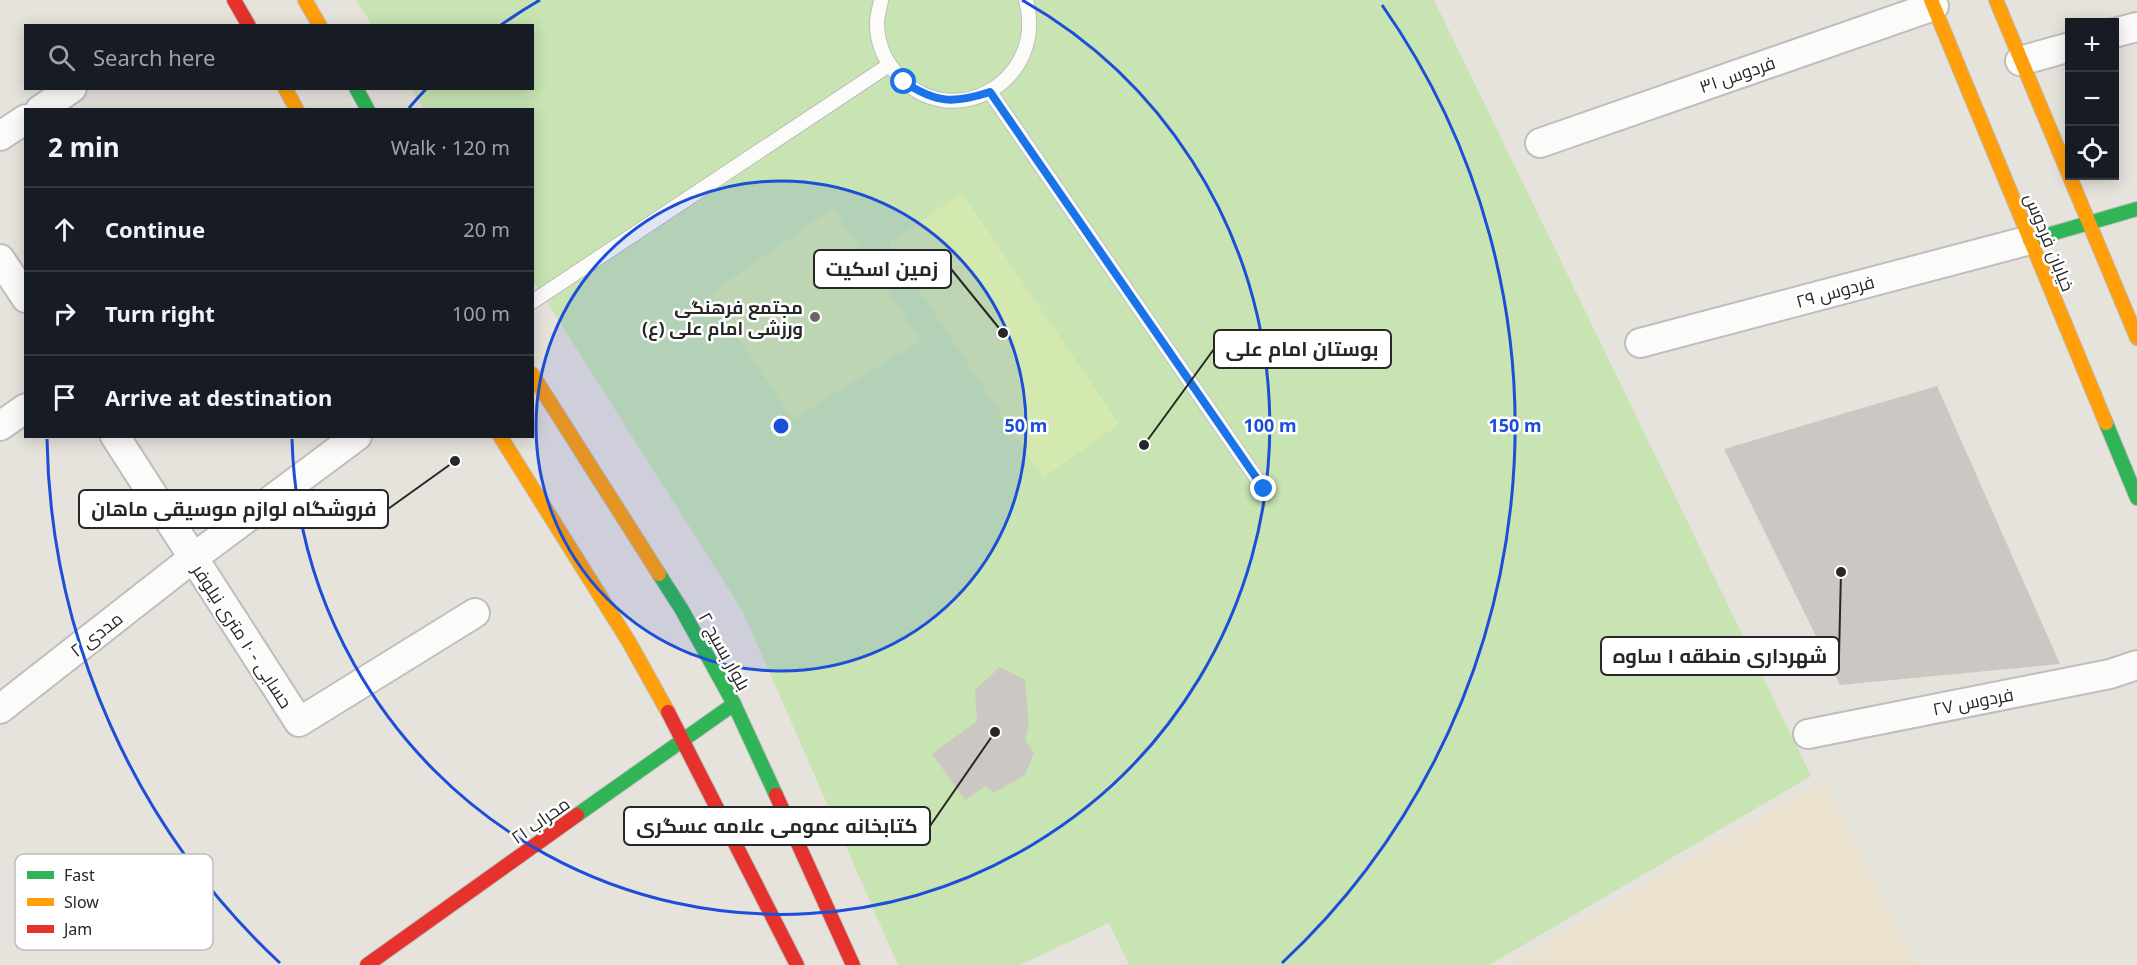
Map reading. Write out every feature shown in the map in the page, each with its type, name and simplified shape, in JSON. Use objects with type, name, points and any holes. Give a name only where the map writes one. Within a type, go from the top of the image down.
[{"type":"street","points":[[234,0],[248,24]]},
{"type":"street","points":[[305,0],[319,24]]},
{"type":"street","points":[[1996,0],[2137,338]]},
{"type":"street","name":"فردوس ۳۱","points":[[1540,143],[1932,3]]},
{"type":"street","name":"خیابان فردوس","points":[[1932,3],[2137,498]]},
{"type":"street","points":[[2119,32],[2137,27]]},
{"type":"street","points":[[2020,61],[2065,48]]},
{"type":"street","points":[[43,108],[69,90]]},
{"type":"street","points":[[286,90],[296,108]]},
{"type":"street","points":[[357,90],[367,108]]},
{"type":"street","points":[[0,136],[24,120]]},
{"type":"street","points":[[2030,240],[2137,209]]},
{"type":"street","name":"فردوس ۲۹","points":[[1640,343],[2030,240]]},
{"type":"street","points":[[0,259],[24,295]]},
{"type":"street","name":"بلوار بسیج ۲","points":[[534,377],[682,610],[734,704],[853,965]]},
{"type":"street","points":[[0,426],[24,409]]},
{"type":"street","name":"حسابی - ۱۰ متری نیلوفر","points":[[116,438],[299,722],[475,613]]},
{"type":"street","name":"مددی ۲","points":[[0,709],[193,558],[354,438]]},
{"type":"street","points":[[501,438],[629,642],[684,740],[797,965]]},
{"type":"street","name":"فردوس ۲۷","points":[[1808,734],[2109,674],[2137,665]]},
{"type":"street","name":"محراب ۲۱","points":[[367,965],[734,704]]},
{"type":"lane","points":[[881,0],[877,21],[879,44],[889,65],[904,82],[923,95],[945,100],[968,99],[990,92],[1008,78],[1022,60],[1029,38],[1030,16],[1026,0]]},
{"type":"lane","points":[[534,301],[889,65]]},
{"type":"lane","points":[[990,92],[1264,489]]},
{"type":"shaded area","points":[[1824,782],[1916,965],[1509,965],[1611,903]]},
{"type":"green space","points":[[356,0],[1434,0],[1811,776],[1489,965],[1129,965],[1109,923],[1020,965],[898,965],[742,610],[534,282],[534,108],[423,108],[412,90],[534,90],[534,24],[371,24]]},
{"type":"green space","points":[[962,193],[1119,424],[1043,478],[888,243]]},
{"type":"green space","name":"مجتمع فرهنگی ورزشی امام علی (ع)","points":[[833,208],[921,340],[793,419],[709,295]]},
{"type":"building","points":[[1937,386],[2060,664],[1840,685],[1724,449]]},
{"type":"building","points":[[1000,667],[1025,680],[1029,724],[1025,740],[1034,753],[1025,775],[994,793],[985,786],[965,800],[932,754],[977,721],[975,690]]},
{"type":"traffic: fast","points":[[357,90],[367,108]]},
{"type":"traffic: fast","points":[[2030,240],[2137,209]]},
{"type":"traffic: fast","points":[[2106,423],[2137,498]]},
{"type":"traffic: fast","points":[[659,574],[682,610],[734,704],[776,795]]},
{"type":"traffic: fast","points":[[577,815],[734,704]]},
{"type":"traffic: slow","points":[[305,0],[319,24]]},
{"type":"traffic: slow","points":[[1931,0],[2106,423]]},
{"type":"traffic: slow","points":[[1996,0],[2137,338]]},
{"type":"traffic: slow","points":[[286,90],[296,108]]},
{"type":"traffic: slow","points":[[534,377],[659,574]]},
{"type":"traffic: slow","points":[[501,438],[629,642],[668,712]]},
{"type":"traffic: jam","points":[[234,0],[248,24]]},
{"type":"traffic: jam","points":[[668,712],[797,965]]},
{"type":"traffic: jam","points":[[776,795],[853,965]]},
{"type":"traffic: jam","points":[[367,965],[577,815]]},
{"type":"place","name":"مجتمع فرهنگی ورزشی امام علی (ع)","points":[[815,317]]},
{"type":"place","name":"زمین اسکیت","points":[[1003,333]]},
{"type":"place","name":"بوستان امام علی","points":[[1144,445]]},
{"type":"place","name":"فروشگاه لوازم موسیقی ماهان","points":[[455,461]]},
{"type":"place","name":"شهرداری منطقه ۱ ساوه","points":[[1841,572]]},
{"type":"place","name":"کتابخانه عمومی علامه عسگری","points":[[995,732]]},
{"type":"route","points":[[904,82],[923,95],[945,100],[968,99],[990,92],[1264,489]]}]
